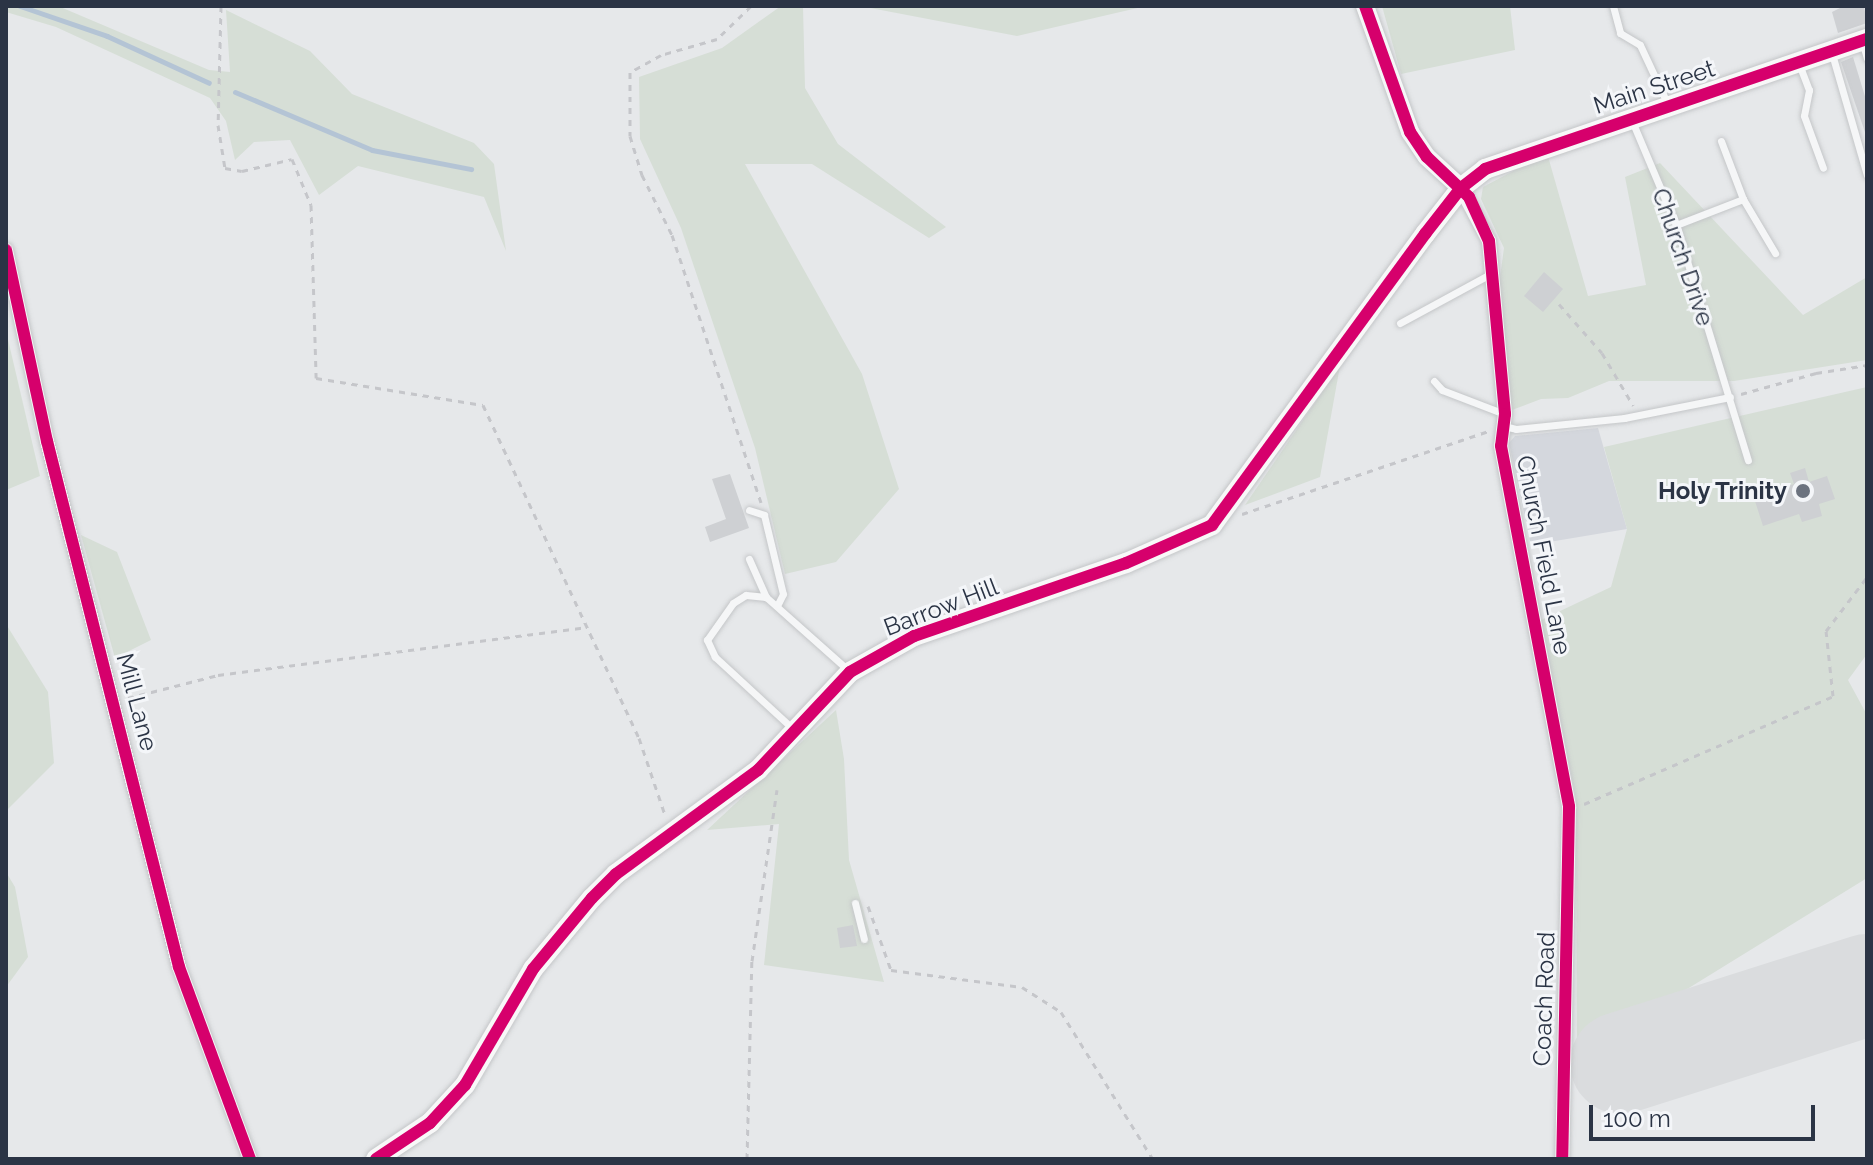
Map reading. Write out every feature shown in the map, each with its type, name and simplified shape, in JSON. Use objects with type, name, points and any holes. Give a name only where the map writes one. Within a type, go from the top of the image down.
[{"type":"main road","name":"Main Street","points":[[1461,188],[1503,159],[1669,107],[1831,50],[1865,46]]},
{"type":"main road","name":"Barrow Hill","points":[[376,1159],[430,1123],[465,1085],[533,969],[616,874],[758,770],[792,728],[850,672],[914,636],[1126,563],[1192,538],[1212,525],[1461,188]]},
{"type":"street","points":[[1365,6],[1410,132],[1427,157],[1461,188]]},
{"type":"street","name":"Church Field Lane","points":[[1461,188],[1489,241],[1493,272],[1492,309],[1504,420],[1501,446],[1569,807],[1571,841]]},
{"type":"street","name":"Mill Lane","points":[[6,250],[47,441],[116,702],[179,967],[250,1159]]},
{"type":"street","name":"Coach Road","points":[[1562,1159],[1571,841]]},
{"type":"lane","points":[[1613,6],[1620,33],[1640,45],[1669,107]]},
{"type":"lane","points":[[1831,50],[1867,175]]},
{"type":"lane","points":[[1798,61],[1809,90],[1804,116],[1823,168]]},
{"type":"lane","name":"Church Drive","points":[[1631,119],[1676,225],[1748,460]]},
{"type":"lane","points":[[1721,141],[1743,199],[1775,253]]},
{"type":"lane","points":[[1676,225],[1743,199]]},
{"type":"lane","points":[[1400,323],[1493,272]]},
{"type":"lane","points":[[1434,381],[1442,390],[1516,429],[1639,415],[1730,397]]},
{"type":"lane","points":[[749,510],[764,515],[783,594],[777,606]]},
{"type":"lane","points":[[749,559],[766,597],[850,672]]},
{"type":"lane","points":[[766,597],[746,595],[733,603],[707,640],[715,657],[792,728]]},
{"type":"lane","points":[[855,903],[864,939]]},
{"type":"path","points":[[221,6],[218,125],[225,168],[242,171],[292,159],[311,205],[316,378],[483,405],[584,628],[639,738],[672,834]]},
{"type":"path","points":[[751,6],[717,39],[661,55],[630,72],[630,136],[642,175],[672,235],[764,515]]},
{"type":"path","points":[[1559,304],[1602,353],[1639,415]]},
{"type":"path","points":[[1730,397],[1816,373],[1867,365]]},
{"type":"path","points":[[1260,509],[1504,420]]},
{"type":"path","points":[[1569,807],[1833,696],[1826,631],[1867,577]]},
{"type":"path","points":[[116,702],[218,675],[584,628]]},
{"type":"path","points":[[747,1159],[752,961],[777,790]]},
{"type":"path","points":[[855,903],[868,906],[891,970],[1022,987],[1061,1012],[1153,1159]]},
{"type":"shaded area","points":[[6,6],[58,6],[209,70],[230,72],[226,10],[310,51],[352,94],[474,143],[494,164],[506,251],[484,197],[358,166],[319,195],[290,140],[254,142],[235,160],[226,121],[210,98],[56,27],[6,12]]},
{"type":"shaded area","points":[[781,6],[803,6],[805,88],[838,144],[946,227],[929,238],[812,164],[745,164],[862,374],[899,489],[836,562],[785,574],[755,448],[681,228],[640,139],[639,77],[722,48]]},
{"type":"shaded area","points":[[860,6],[1146,6],[1017,36]]},
{"type":"shaded area","points":[[1382,6],[1510,6],[1515,50],[1401,74]]},
{"type":"shaded area","points":[[1547,153],[1588,296],[1646,285],[1625,177],[1660,163],[1803,315],[1867,277],[1867,360],[1734,381],[1609,381],[1568,398],[1541,399],[1512,410],[1496,307],[1504,248],[1481,199],[1483,187]]},
{"type":"shaded area","points":[[6,331],[40,476],[6,490]]},
{"type":"shaded area","points":[[1340,366],[1320,477],[1245,505]]},
{"type":"shaded area","points":[[1867,387],[1867,654],[1848,680],[1867,715],[1867,878],[1577,1057],[1576,799],[1541,620],[1611,587],[1627,529],[1604,447]]},
{"type":"shaded area","points":[[1598,428],[1627,529],[1531,545],[1509,443],[1515,436]]},
{"type":"shaded area","points":[[81,535],[117,552],[151,640],[115,658]]},
{"type":"shaded area","points":[[6,624],[48,692],[54,763],[6,811]]},
{"type":"shaded area","points":[[836,710],[844,759],[849,860],[884,982],[764,965],[779,824],[707,830]]},
{"type":"shaded area","points":[[6,872],[15,887],[28,957],[6,987]]},
{"type":"building","points":[[1844,6],[1864,6],[1867,23],[1838,33],[1832,12]]},
{"type":"building","points":[[1853,57],[1867,103],[1867,138],[1841,62]]},
{"type":"building","points":[[1544,272],[1563,289],[1543,312],[1524,296]]},
{"type":"building","name":"Holy Trinity","points":[[1805,468],[1809,482],[1827,476],[1835,499],[1819,504],[1822,516],[1802,522],[1799,514],[1763,526],[1754,498],[1794,484],[1790,473]]},
{"type":"building","points":[[730,474],[749,528],[710,542],[705,527],[726,519],[712,479]]},
{"type":"building","points":[[853,925],[857,946],[840,948],[837,928]]},
{"type":"waterway","points":[[20,6],[107,36],[209,83]]},
{"type":"waterway","points":[[235,92],[372,150],[471,169]]},
{"type":"runway","points":[[1621,1063],[1867,985]]},
{"type":"cycle path","points":[[1365,6],[1410,132],[1427,157],[1469,197],[1489,241],[1505,414],[1501,446],[1569,807],[1562,1159]]},
{"type":"cycle path","points":[[376,1159],[430,1123],[465,1085],[533,969],[592,898],[616,874],[758,770],[850,672],[914,636],[1126,563],[1212,525],[1425,234],[1461,188],[1485,169],[1867,39]]},
{"type":"cycle path","points":[[6,250],[47,441],[179,967],[250,1159]]},
{"type":"place","name":"Holy Trinity","points":[[1803,491]]}]
